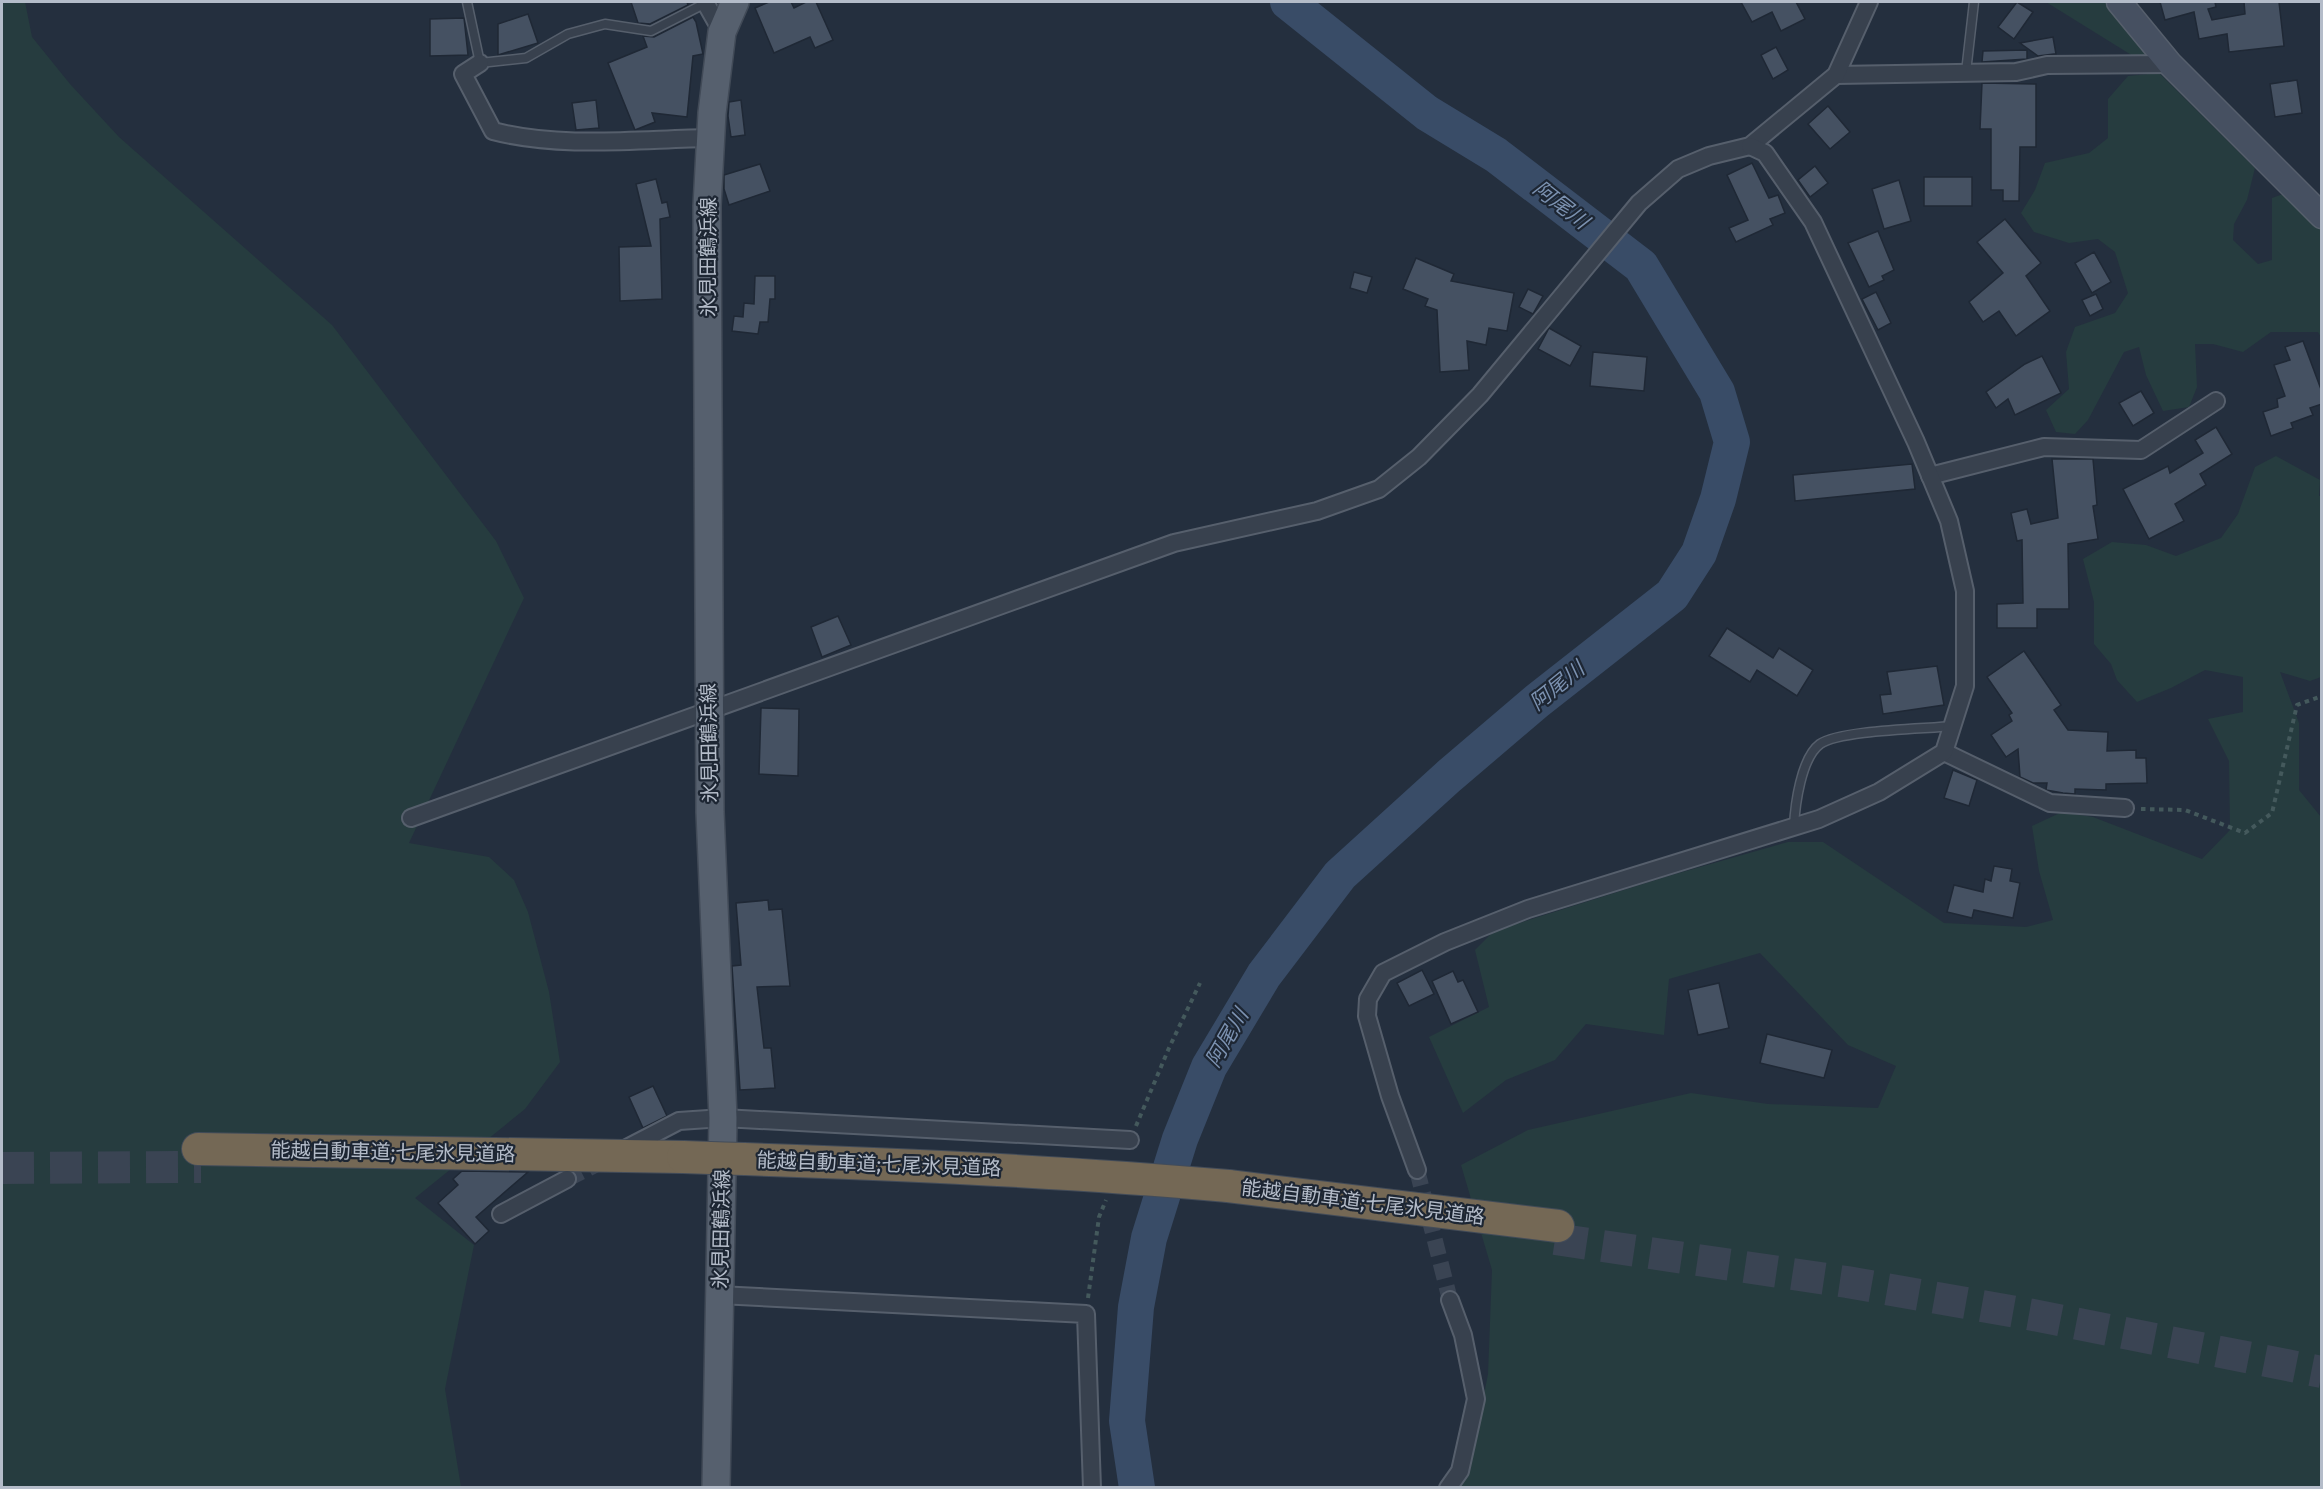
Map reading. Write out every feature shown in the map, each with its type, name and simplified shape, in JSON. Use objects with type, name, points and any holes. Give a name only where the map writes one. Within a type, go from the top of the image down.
[{"type":"highway","name":"能越自動車道;七尾氷見道路","points":[[199,1158],[684,1163],[1228,1193],[1331,1209],[1556,1232]]},
{"type":"main road","name":"氷見田鶴浜線","points":[[716,1488],[723,1118],[710,812],[707,206],[711,138],[722,32],[735,2]]},
{"type":"street","points":[[706,2],[722,32]]},
{"type":"street","points":[[411,818],[1174,543],[1317,511],[1379,489],[1419,457],[1480,395],[1639,202],[1678,169],[1709,156],[1750,146],[1836,75],[1869,2]]},
{"type":"street","points":[[2119,2],[2170,64],[2322,216]]},
{"type":"street","points":[[480,63],[464,74],[493,131],[518,137],[592,140],[711,138]]},
{"type":"street","points":[[1836,75],[2016,72],[2047,65],[2170,64]]},
{"type":"street","points":[[1417,1170],[1390,1096],[1367,1016],[1368,999],[1383,973],[1445,942],[1527,909],[1819,819],[1879,792],[1944,752],[1953,726],[1965,686],[1965,591],[1949,521],[1813,222],[1765,153],[1750,146]]},
{"type":"street","points":[[1930,476],[2044,447],[2141,450],[2216,401]]},
{"type":"street","points":[[1944,752],[2050,803],[2126,808]]},
{"type":"street","points":[[625,1149],[679,1121],[723,1118],[1130,1140]]},
{"type":"street","points":[[501,1214],[567,1179]]},
{"type":"street","points":[[719,1295],[1086,1314],[1092,1488]]},
{"type":"street","points":[[1448,1488],[1460,1471],[1476,1399],[1463,1335],[1450,1300]]},
{"type":"lane","points":[[467,2],[480,63],[526,58],[568,34],[605,24],[651,31],[706,2]]},
{"type":"lane","points":[[1966,72],[1974,2]]},
{"type":"lane","points":[[1794,826],[1796,795],[1818,745],[1839,735],[1953,726]]},
{"type":"path","points":[[2126,808],[2185,810],[2245,833],[2272,813],[2297,705],[2322,696]]},
{"type":"green space","points":[[2,2],[25,2],[32,37],[70,84],[119,137],[332,325],[496,541],[524,598],[409,843],[489,857],[514,880],[528,912],[549,992],[560,1062],[525,1109],[415,1198],[474,1245],[445,1389],[461,1487],[2,1488]]},
{"type":"green space","points":[[2046,2],[2106,2],[2146,56],[2133,56]]},
{"type":"green space","points":[[2159,73],[2255,168],[2247,200],[2234,224],[2233,240],[2258,264],[2272,260],[2272,198],[2286,193],[2321,227],[2321,337],[2318,332],[2271,332],[2243,352],[2213,344],[2195,344],[2197,387],[2189,407],[2163,411],[2146,375],[2139,347],[2124,352],[2088,420],[2075,434],[2056,432],[2046,410],[2069,389],[2066,352],[2075,327],[2115,313],[2128,293],[2115,252],[2098,239],[2069,243],[2034,232],[2021,213],[2035,190],[2045,163],[2089,153],[2108,138],[2108,99],[2128,76]]},
{"type":"green space","points":[[2276,456],[2320,480],[2319,496],[2322,496],[2321,677],[2310,681],[2280,672],[2299,723],[2299,790],[2321,817],[2321,1487],[1458,1487],[1469,1472],[1488,1374],[1492,1270],[1461,1165],[1528,1130],[1691,1093],[1768,1104],[1878,1108],[1896,1066],[1848,1045],[1760,953],[1669,979],[1664,1035],[1586,1024],[1555,1060],[1506,1080],[1463,1113],[1429,1037],[1489,1007],[1475,950],[1494,931],[1665,877],[1788,842],[1823,842],[1944,923],[2026,927],[2053,920],[2039,871],[2032,826],[2062,812],[2093,817],[2202,859],[2230,830],[2229,761],[2208,719],[2243,712],[2243,677],[2205,670],[2171,688],[2137,702],[2117,680],[2111,664],[2094,644],[2094,602],[2083,559],[2112,542],[2146,545],[2176,556],[2221,538],[2238,514],[2255,467]]},
{"type":"building","points":[[631,2],[687,2],[688,5],[650,24],[638,23]]},
{"type":"building","points":[[769,2],[791,2],[794,8],[806,2],[816,2],[833,40],[815,48],[810,37],[774,53],[755,8]]},
{"type":"building","points":[[1741,2],[1796,2],[1805,19],[1781,31],[1772,12],[1752,22]]},
{"type":"building","points":[[2017,2],[2033,12],[2014,39],[1998,27]]},
{"type":"building","points":[[2160,2],[2215,2],[2216,7],[2208,9],[2212,20],[2245,14],[2244,2],[2279,2],[2284,46],[2229,52],[2227,34],[2199,39],[2194,12],[2165,20]]},
{"type":"building","points":[[528,14],[538,43],[498,55],[498,24]]},
{"type":"building","points":[[693,17],[703,54],[693,56],[687,117],[652,113],[655,122],[635,130],[608,63],[647,47],[643,36],[654,37]]},
{"type":"building","points":[[464,18],[468,55],[430,56],[430,19]]},
{"type":"building","points":[[2053,37],[2056,54],[2038,56],[2020,43]]},
{"type":"building","points":[[1776,47],[1788,70],[1773,79],[1761,55]]},
{"type":"building","points":[[2027,50],[2027,59],[1982,62],[1983,51]]},
{"type":"building","points":[[2297,80],[2302,113],[2275,117],[2270,84]]},
{"type":"building","points":[[1982,83],[2036,84],[2036,147],[2020,147],[2019,201],[2003,201],[2003,190],[1991,190],[1991,129],[1980,129]]},
{"type":"building","points":[[596,100],[599,128],[576,130],[572,103]]},
{"type":"building","points":[[741,100],[745,135],[731,137],[729,102]]},
{"type":"building","points":[[1828,106],[1850,132],[1830,149],[1808,124]]},
{"type":"building","points":[[1752,163],[1769,198],[1778,195],[1785,213],[1770,219],[1773,225],[1736,242],[1729,228],[1748,220],[1727,175]]},
{"type":"building","points":[[760,164],[770,191],[729,205],[724,189],[724,175]]},
{"type":"building","points":[[1815,166],[1828,183],[1810,197],[1798,180]]},
{"type":"building","points":[[1924,177],[1972,177],[1972,206],[1924,206]]},
{"type":"building","points":[[656,179],[662,203],[667,202],[670,217],[660,219],[662,299],[620,301],[619,247],[651,246],[636,184]]},
{"type":"building","points":[[1899,180],[1911,221],[1884,229],[1872,189]]},
{"type":"building","points":[[2005,219],[2041,263],[2026,276],[2050,311],[2016,336],[1999,311],[1983,322],[1969,302],[2003,273],[1977,242]]},
{"type":"building","points":[[1878,231],[1894,270],[1882,276],[1884,280],[1869,287],[1848,243]]},
{"type":"building","points":[[2094,252],[2111,282],[2092,293],[2075,263]]},
{"type":"building","points":[[1416,258],[1454,274],[1451,281],[1514,293],[1507,331],[1489,328],[1486,345],[1467,341],[1469,370],[1440,372],[1437,310],[1425,306],[1428,299],[1403,289]]},
{"type":"building","points":[[1354,272],[1372,277],[1367,293],[1350,288]]},
{"type":"building","points":[[755,276],[775,276],[775,299],[770,299],[768,322],[760,322],[758,334],[732,331],[734,316],[743,317],[744,303],[754,304]]},
{"type":"building","points":[[1528,289],[1543,296],[1533,314],[1519,307]]},
{"type":"building","points":[[1876,292],[1891,323],[1878,330],[1862,299]]},
{"type":"building","points":[[2096,294],[2103,309],[2090,316],[2082,300]]},
{"type":"building","points":[[1549,328],[1581,346],[1570,366],[1538,349]]},
{"type":"building","points":[[2303,341],[2322,392],[2322,404],[2310,408],[2313,415],[2291,423],[2293,428],[2271,436],[2263,412],[2278,407],[2277,399],[2285,396],[2274,365],[2290,360],[2285,347]]},
{"type":"building","points":[[1593,352],[1647,357],[1644,391],[1590,386]]},
{"type":"building","points":[[2042,356],[2061,393],[2015,415],[2008,399],[1996,408],[1986,392],[2025,364]]},
{"type":"building","points":[[2141,391],[2154,413],[2133,426],[2119,403]]},
{"type":"building","points":[[2216,427],[2232,454],[2200,474],[2206,485],[2175,504],[2184,521],[2149,539],[2123,489],[2168,466],[2170,473],[2203,453],[2195,440]]},
{"type":"building","points":[[2052,459],[2093,459],[2097,505],[2093,506],[2098,539],[2068,544],[2069,609],[2037,609],[2037,628],[1997,628],[1997,604],[2023,603],[2022,540],[2017,541],[2011,513],[2027,509],[2031,524],[2058,518]]},
{"type":"building","points":[[1912,464],[1915,489],[1795,501],[1793,475]]},
{"type":"building","points":[[838,616],[851,645],[822,657],[811,627]]},
{"type":"building","points":[[1727,628],[1773,658],[1779,648],[1813,670],[1797,696],[1757,670],[1750,682],[1709,656]]},
{"type":"building","points":[[2024,651],[2061,705],[2054,710],[2068,730],[2108,732],[2107,751],[2136,750],[2136,758],[2146,758],[2147,783],[2106,784],[2106,790],[2075,789],[2075,794],[2046,790],[2047,783],[2033,783],[2020,777],[2018,749],[2006,757],[1991,735],[2012,721],[2009,715],[2012,713],[1987,677]]},
{"type":"building","points":[[1937,666],[1944,705],[1883,714],[1880,695],[1891,694],[1887,672]]},
{"type":"building","points":[[761,708],[799,709],[798,776],[759,774]]},
{"type":"building","points":[[1953,770],[1977,780],[1969,806],[1944,798]]},
{"type":"building","points":[[1994,866],[2012,869],[2010,881],[2020,883],[2013,918],[1974,910],[1972,918],[1947,912],[1954,885],[1983,892],[1985,879],[1991,881]]},
{"type":"building","points":[[768,900],[769,910],[782,909],[790,986],[757,987],[764,1048],[771,1048],[775,1088],[740,1090],[732,966],[741,965],[736,903]]},
{"type":"building","points":[[1422,970],[1434,994],[1409,1006],[1397,983]]},
{"type":"building","points":[[1453,971],[1458,982],[1463,980],[1478,1012],[1451,1024],[1432,981]]},
{"type":"building","points":[[1719,983],[1729,1028],[1698,1035],[1688,990]]},
{"type":"building","points":[[1767,1034],[1832,1050],[1824,1078],[1760,1063]]},
{"type":"building","points":[[653,1086],[667,1116],[643,1128],[629,1097]]},
{"type":"building","points":[[462,1171],[528,1172],[476,1217],[489,1231],[475,1244],[438,1203],[458,1185],[453,1179]]},
{"type":"waterway","name":"阿尾川","points":[[1137,1488],[1127,1421],[1136,1307],[1149,1238],[1180,1139],[1209,1067],[1264,975],[1340,875],[1449,776],[1537,701],[1672,595],[1699,553],[1718,499],[1732,442],[1717,392],[1641,266],[1496,155],[1427,113],[1288,2]]},
{"type":"tunnel","points":[[567,1179],[603,1161]]},
{"type":"tunnel","points":[[2,1168],[201,1167]]},
{"type":"tunnel","points":[[1417,1170],[1450,1300]]},
{"type":"tunnel","points":[[1555,1239],[1847,1282],[2033,1315],[2322,1372]]}]
